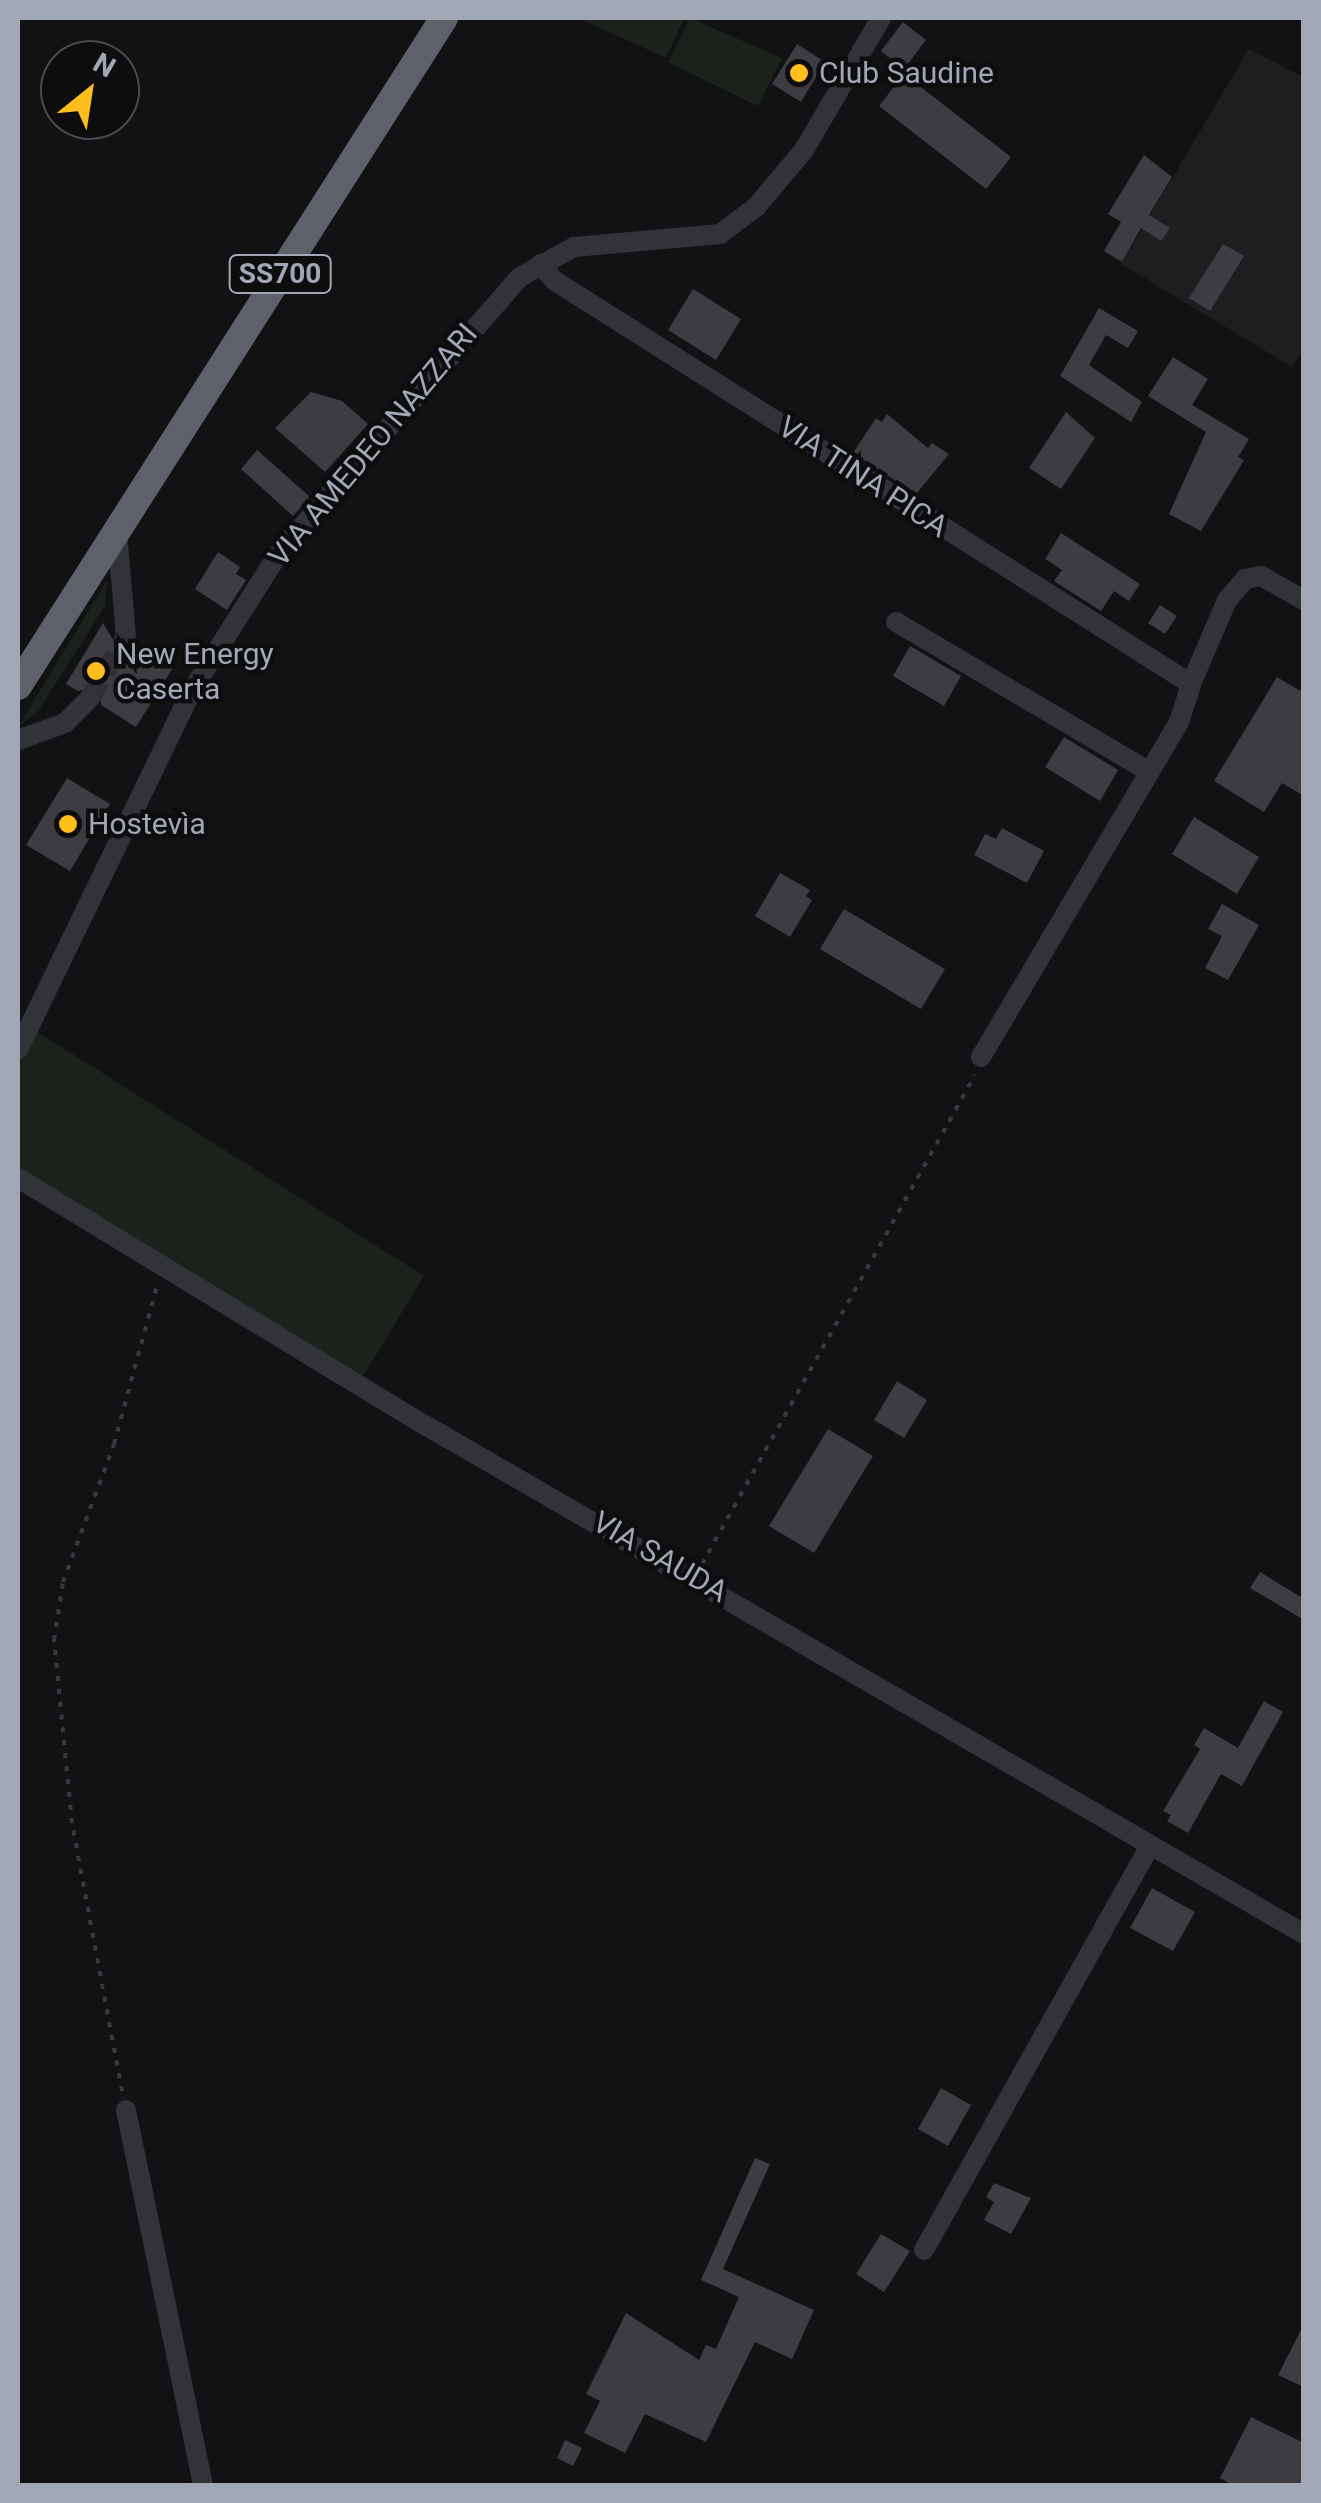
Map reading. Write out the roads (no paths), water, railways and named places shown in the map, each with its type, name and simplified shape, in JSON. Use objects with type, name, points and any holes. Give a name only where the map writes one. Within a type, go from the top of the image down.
[{"type":"highway","name":"SS700","points":[[18,686],[444,18]]},
{"type":"street","name":"VIA AMEDEO NAZZARI","points":[[18,1050],[192,690],[269,568],[471,326],[540,264],[574,246],[618,239],[720,234],[744,216],[804,150],[881,18]]},
{"type":"street","name":"VIA TINA PICA","points":[[540,264],[571,291],[1191,684]]},
{"type":"street","points":[[117,530],[126,637]]},
{"type":"street","points":[[981,1057],[1179,722],[1227,600],[1245,579],[1262,576],[1304,600]]},
{"type":"street","points":[[896,622],[1148,771]]},
{"type":"street","points":[[18,740],[65,723],[90,698]]},
{"type":"street","name":"VIA SAUDA","points":[[18,1178],[161,1267],[1304,1934]]},
{"type":"street","points":[[924,2250],[1150,1846]]},
{"type":"street","points":[[126,2110],[203,2486]]},
{"type":"tunnel","points":[[90,698],[126,637]]},
{"type":"place","name":"Club Saudine","points":[[799,73]]},
{"type":"place","name":"New Energy Caserta","points":[[96,671]]},
{"type":"place","name":"Hostevìa","points":[[68,824]]}]
